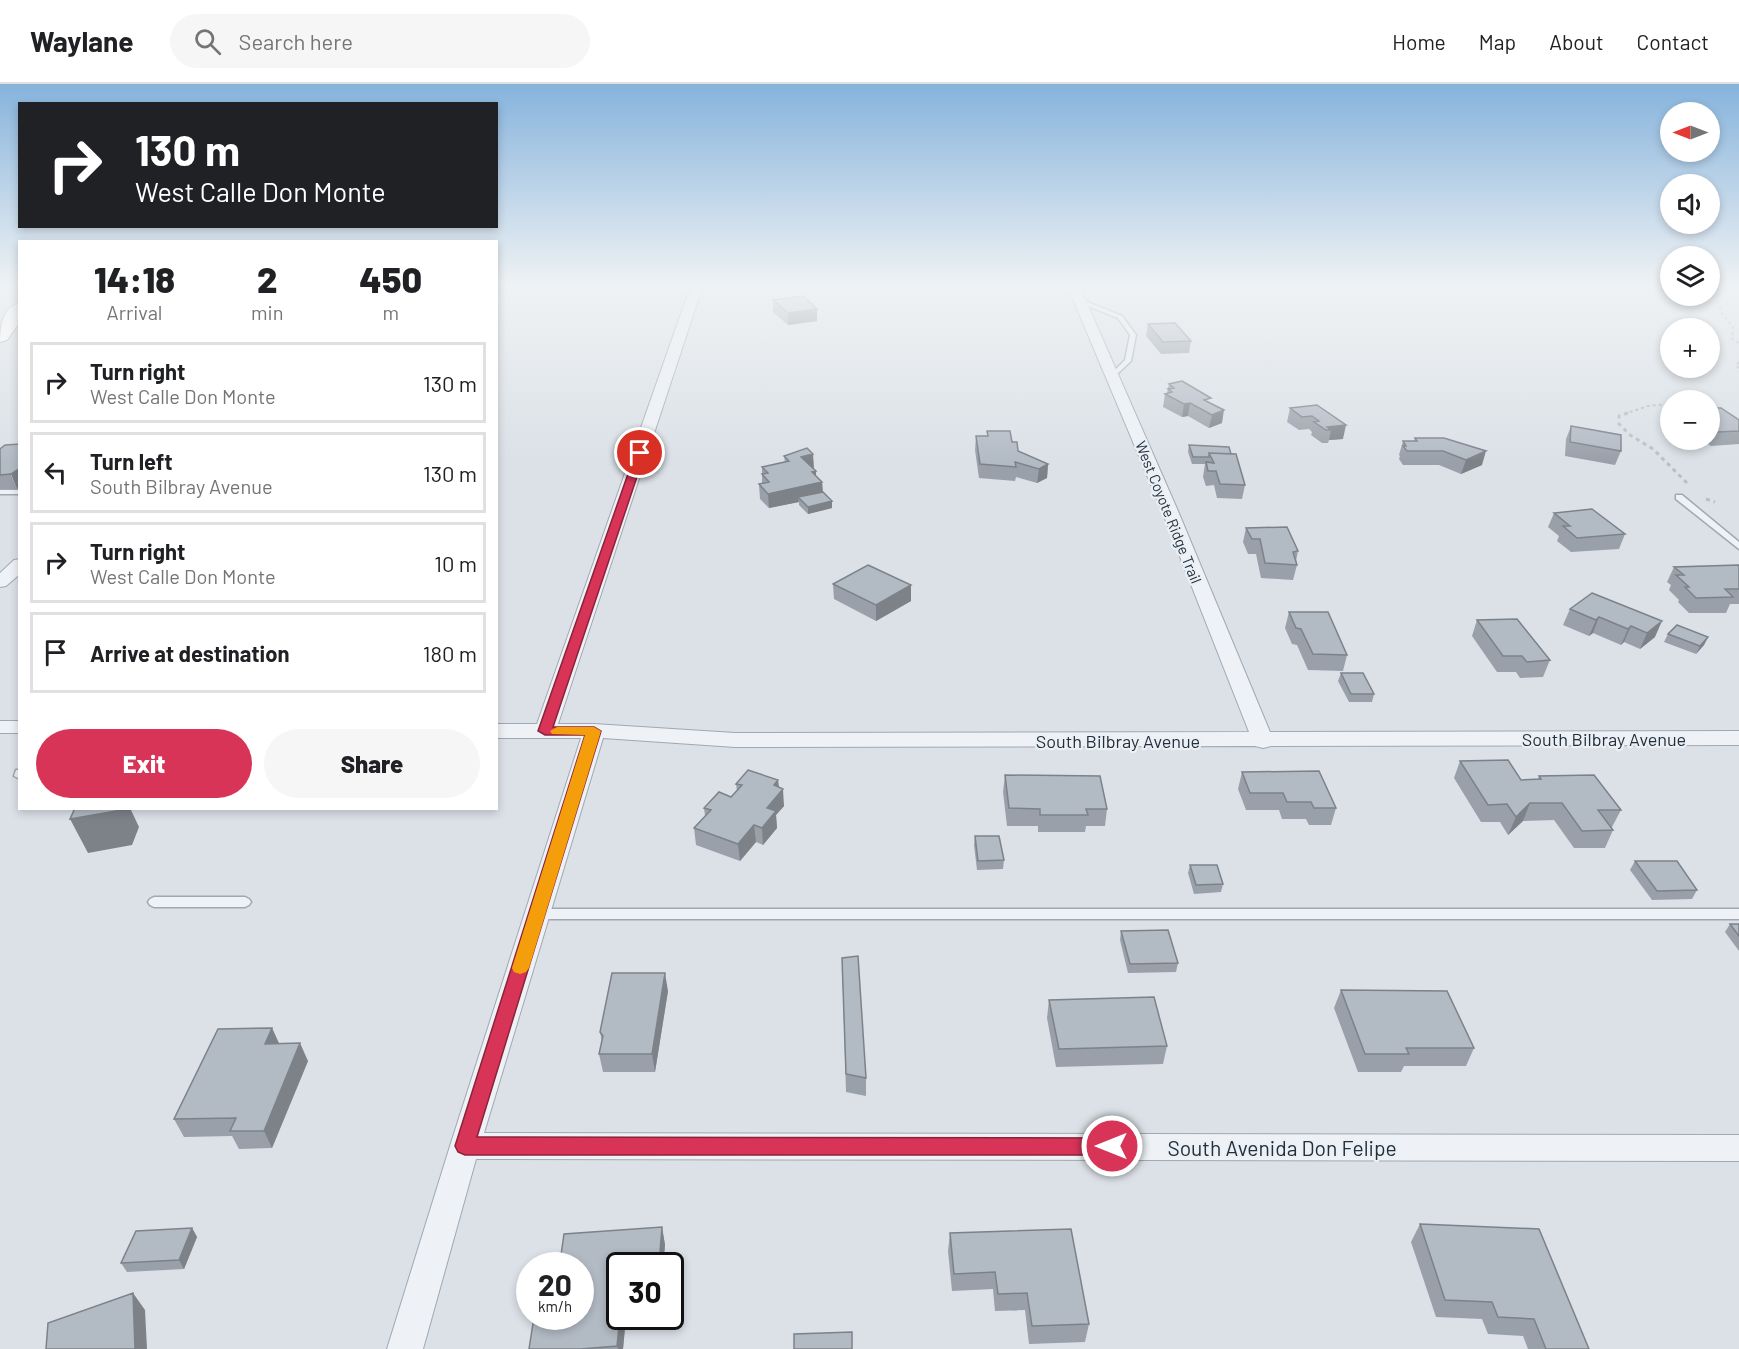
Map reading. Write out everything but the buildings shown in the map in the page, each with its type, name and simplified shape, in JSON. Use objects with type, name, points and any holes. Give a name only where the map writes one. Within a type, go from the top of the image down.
[{"type":"street","points":[[545,731],[677,344]]},
{"type":"street","name":"West Coyote Ridge Trail","points":[[1099,344],[1263,741]]},
{"type":"street","points":[[0,582],[18,566]]},
{"type":"street","points":[[0,727],[18,727]]},
{"type":"street","name":"South Bilbray Avenue","points":[[498,730],[594,731],[735,740],[1263,741],[1739,738]]},
{"type":"street","points":[[405,1349],[465,1146],[594,731]]},
{"type":"street","name":"South Avenida Don Felipe","points":[[465,1146],[1739,1148]]},
{"type":"lane","points":[[1112,376],[1128,361],[1131,344]]},
{"type":"lane","points":[[0,492],[18,492]]},
{"type":"lane","points":[[1679,497],[1739,546]]},
{"type":"lane","points":[[154,902],[245,902]]},
{"type":"lane","points":[[537,914],[1739,914]]},
{"type":"path","points":[[1739,362],[1736,366],[1739,368]]},
{"type":"path","points":[[1660,405],[1648,406],[1619,416],[1619,424],[1630,435],[1653,449],[1692,489]]},
{"type":"path","points":[[1700,497],[1714,502]]},
{"type":"slow traffic","points":[[520,968],[594,731],[557,731]]},
{"type":"route","points":[[640,453],[545,731],[594,731],[465,1146],[1112,1146]]}]
